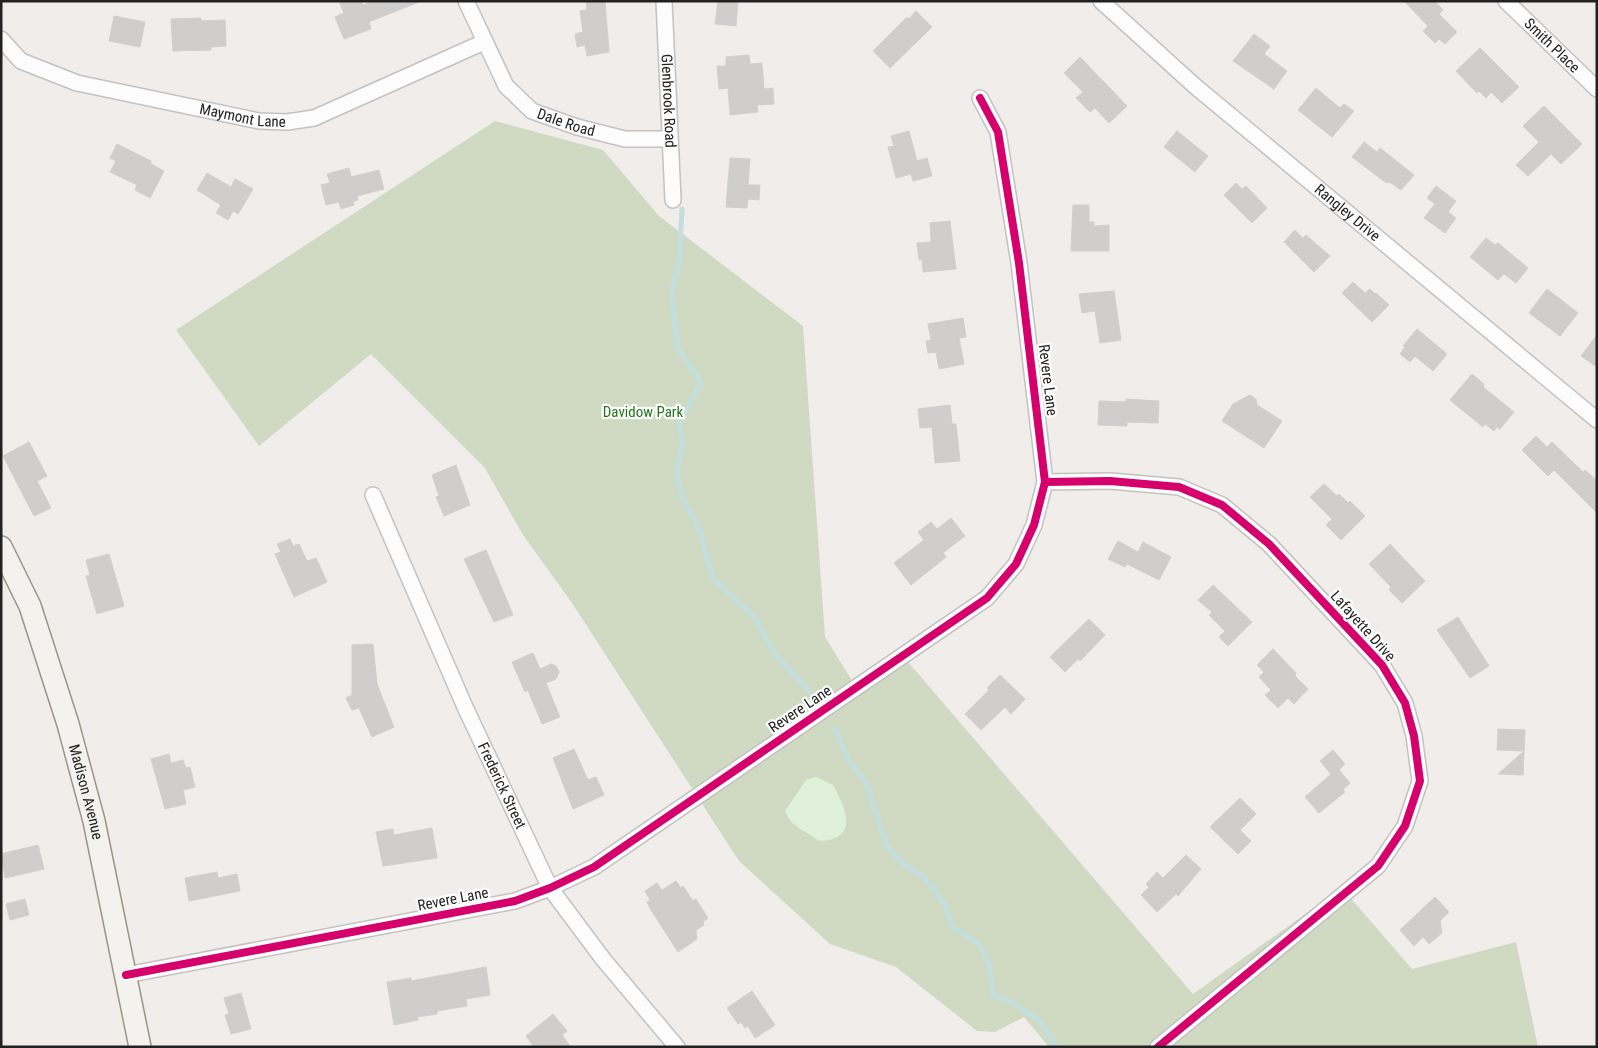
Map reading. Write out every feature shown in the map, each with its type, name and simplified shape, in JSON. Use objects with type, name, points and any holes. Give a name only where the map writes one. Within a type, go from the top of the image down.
[{"type":"street","name":"Dale Road","points":[[466,1],[506,86],[532,111],[577,127],[625,139],[669,139]]},
{"type":"street","name":"Glenbrook Road","points":[[664,1],[673,200]]},
{"type":"street","name":"Rangley Drive","points":[[1101,1],[1196,87],[1597,420]]},
{"type":"street","name":"Smith Place","points":[[1506,1],[1597,89]]},
{"type":"street","name":"Maymont Lane","points":[[1,39],[21,61],[77,83],[259,121],[287,122],[314,118],[484,42]]},
{"type":"street","name":"Revere Lane","points":[[126,975],[515,901],[550,888],[594,867],[987,598],[1016,564],[1034,525],[1045,482],[1019,263],[998,132],[980,98]]},
{"type":"street","name":"Lafayette Drive","points":[[1045,482],[1110,481],[1179,486],[1222,505],[1269,544],[1382,665],[1405,703],[1414,736],[1420,781],[1405,826],[1378,866],[1158,1047]]},
{"type":"street","name":"Frederick Street","points":[[373,495],[466,707],[550,888],[603,959],[677,1047]]},
{"type":"street","name":"Madison Avenue","points":[[1,547],[30,606],[68,724],[94,821],[140,1047]]},
{"type":"green space","name":"Davidow Park","points":[[495,121],[603,150],[659,216],[803,326],[825,637],[859,692],[908,662],[1193,994],[1342,888],[1412,969],[1516,942],[1538,1047],[1049,1047],[1024,1017],[995,1032],[977,1031],[896,967],[830,944],[739,861],[572,603],[523,535],[485,468],[371,354],[259,446],[176,330]]},
{"type":"green space","points":[[816,777],[833,785],[842,804],[846,822],[845,829],[840,835],[832,839],[819,841],[795,825],[785,811],[806,780]]},
{"type":"building","points":[[339,1],[361,1],[363,5],[373,1],[419,2],[369,22],[371,29],[344,39],[335,17],[344,13]]},
{"type":"building","points":[[586,1],[605,1],[609,52],[587,56],[585,45],[577,47],[575,34],[583,32],[580,11],[587,10]]},
{"type":"building","points":[[718,1],[738,1],[736,26],[715,24]]},
{"type":"building","points":[[1404,1],[1435,1],[1443,10],[1439,14],[1457,32],[1445,44],[1439,39],[1435,43],[1423,31],[1428,26]]},
{"type":"building","points":[[916,11],[932,27],[890,68],[873,51],[907,17],[909,19]]},
{"type":"building","points":[[114,16],[145,22],[140,47],[109,41]]},
{"type":"building","points":[[201,18],[201,21],[225,20],[226,46],[211,47],[211,50],[173,51],[171,19]]},
{"type":"building","points":[[1254,34],[1270,46],[1264,54],[1287,71],[1274,89],[1233,61]]},
{"type":"building","points":[[1480,48],[1519,87],[1502,103],[1491,92],[1486,98],[1479,91],[1477,93],[1456,71]]},
{"type":"building","points":[[749,55],[750,64],[762,63],[764,89],[773,88],[774,104],[757,105],[758,112],[730,115],[728,88],[719,89],[717,66],[726,66],[726,57]]},
{"type":"building","points":[[1080,57],[1127,106],[1109,123],[1095,108],[1090,112],[1076,98],[1083,92],[1064,73]]},
{"type":"building","points":[[1316,88],[1340,108],[1344,104],[1354,111],[1332,137],[1298,110]]},
{"type":"building","points":[[1544,106],[1582,144],[1561,164],[1551,154],[1528,176],[1516,165],[1539,142],[1523,126]]},
{"type":"building","points":[[909,131],[917,161],[927,158],[932,176],[913,181],[911,174],[896,178],[888,147],[894,146],[891,136]]},
{"type":"building","points":[[1177,131],[1208,156],[1195,172],[1164,147]]},
{"type":"building","points":[[1364,142],[1377,152],[1380,148],[1414,175],[1401,190],[1391,183],[1385,182],[1352,157]]},
{"type":"building","points":[[117,144],[151,161],[151,164],[164,171],[150,198],[135,190],[137,185],[110,172],[116,161],[110,158]]},
{"type":"building","points":[[730,158],[750,159],[748,185],[760,185],[759,200],[748,199],[747,208],[726,207]]},
{"type":"building","points":[[349,168],[351,177],[379,170],[384,189],[357,196],[358,200],[353,202],[354,205],[341,209],[339,202],[326,205],[321,185],[330,183],[327,174]]},
{"type":"building","points":[[207,173],[231,187],[235,179],[253,189],[238,214],[233,211],[228,220],[216,213],[221,205],[197,190]]},
{"type":"building","points":[[1236,183],[1242,189],[1246,186],[1267,208],[1252,223],[1224,195]]},
{"type":"building","points":[[1436,186],[1456,201],[1448,212],[1456,218],[1445,233],[1424,218],[1435,204],[1427,198]]},
{"type":"building","points":[[1073,205],[1089,205],[1089,222],[1094,222],[1094,226],[1109,225],[1109,251],[1071,251]]},
{"type":"building","points":[[950,221],[956,269],[923,272],[922,259],[919,260],[917,243],[931,242],[930,223]]},
{"type":"building","points":[[1295,230],[1303,238],[1306,235],[1330,256],[1314,272],[1284,242]]},
{"type":"building","points":[[1486,238],[1495,245],[1498,243],[1528,268],[1516,283],[1504,274],[1498,280],[1470,257]]},
{"type":"building","points":[[1353,282],[1365,293],[1370,289],[1389,305],[1372,322],[1342,293]]},
{"type":"building","points":[[1547,289],[1578,313],[1560,336],[1529,313]]},
{"type":"building","points":[[1114,291],[1121,340],[1100,343],[1095,311],[1082,313],[1079,294]]},
{"type":"building","points":[[963,318],[966,337],[959,338],[964,364],[939,369],[936,352],[928,353],[926,341],[931,340],[928,324]]},
{"type":"building","points":[[1417,329],[1447,354],[1433,371],[1415,356],[1410,362],[1400,354],[1405,347],[1403,346]]},
{"type":"building","points":[[1597,335],[1597,367],[1581,356]]},
{"type":"building","points":[[1472,374],[1484,384],[1483,387],[1514,412],[1500,429],[1497,427],[1494,431],[1485,424],[1483,427],[1450,400]]},
{"type":"building","points":[[1250,395],[1256,399],[1257,405],[1282,421],[1264,448],[1222,421],[1233,404]]},
{"type":"building","points":[[1126,399],[1159,401],[1158,423],[1127,422],[1127,426],[1098,425],[1099,401],[1126,402]]},
{"type":"building","points":[[950,405],[952,424],[956,424],[960,461],[935,463],[932,427],[920,428],[918,409]]},
{"type":"building","points":[[1536,436],[1547,447],[1552,442],[1583,472],[1585,470],[1597,481],[1597,513],[1554,470],[1548,476],[1522,450]]},
{"type":"building","points":[[29,442],[47,476],[37,481],[51,508],[34,516],[3,456]]},
{"type":"building","points":[[456,465],[470,505],[444,516],[436,497],[439,496],[432,475]]},
{"type":"building","points":[[1324,484],[1337,496],[1339,494],[1348,503],[1350,501],[1365,516],[1341,540],[1326,525],[1332,519],[1310,497]]},
{"type":"building","points":[[951,518],[965,536],[943,553],[946,557],[911,585],[894,563],[924,540],[918,532],[931,522],[937,529]]},
{"type":"building","points":[[290,539],[293,546],[299,544],[307,561],[316,558],[327,582],[294,597],[275,554],[281,552],[277,544]]},
{"type":"building","points":[[1118,541],[1138,552],[1143,542],[1171,557],[1159,580],[1127,564],[1125,567],[1108,559]]},
{"type":"building","points":[[1390,544],[1425,581],[1402,603],[1389,590],[1391,587],[1369,564]]},
{"type":"building","points":[[486,550],[513,615],[494,622],[464,559]]},
{"type":"building","points":[[109,554],[124,606],[97,614],[86,576],[90,575],[86,560]]},
{"type":"building","points":[[1213,585],[1252,622],[1228,646],[1219,637],[1225,631],[1209,615],[1212,612],[1198,600]]},
{"type":"building","points":[[1458,617],[1489,666],[1470,678],[1437,630]]},
{"type":"building","points":[[1089,619],[1105,635],[1080,661],[1078,659],[1065,672],[1050,657]]},
{"type":"building","points":[[373,644],[377,684],[394,727],[372,737],[359,708],[352,710],[346,698],[352,695],[352,645]]},
{"type":"building","points":[[1273,649],[1296,673],[1295,676],[1308,689],[1294,704],[1288,698],[1278,708],[1265,695],[1271,690],[1259,677],[1264,672],[1257,665]]},
{"type":"building","points":[[533,653],[540,669],[551,664],[556,666],[559,672],[556,679],[546,683],[560,717],[542,724],[528,690],[525,692],[512,662]]},
{"type":"building","points":[[1000,675],[1025,699],[1011,714],[1005,707],[981,730],[965,714],[989,690],[987,688]]},
{"type":"building","points":[[1498,729],[1525,730],[1523,775],[1498,774],[1524,751],[1497,750]]},
{"type":"building","points":[[574,749],[588,780],[596,777],[604,795],[573,809],[553,758]]},
{"type":"building","points":[[1333,750],[1345,764],[1339,770],[1350,783],[1343,790],[1345,792],[1319,813],[1305,797],[1331,774],[1320,761]]},
{"type":"building","points":[[169,754],[171,763],[183,760],[186,768],[190,767],[195,787],[183,790],[186,804],[165,809],[151,759]]},
{"type":"building","points":[[1240,798],[1256,814],[1240,830],[1251,841],[1238,854],[1210,827]]},
{"type":"building","points":[[432,828],[437,858],[383,866],[376,832],[393,829],[394,835]]},
{"type":"building","points":[[38,845],[44,869],[5,878],[1,854]]},
{"type":"building","points":[[1186,855],[1201,869],[1178,896],[1176,894],[1157,912],[1141,895],[1149,887],[1146,884],[1157,872],[1163,878]]},
{"type":"building","points":[[217,872],[218,878],[237,874],[240,891],[189,901],[185,878]]},
{"type":"building","points":[[676,881],[681,888],[683,886],[693,901],[696,899],[708,918],[703,922],[704,925],[696,930],[697,939],[678,952],[651,910],[647,902],[650,900],[645,891],[657,883],[662,890]]},
{"type":"building","points":[[1435,897],[1449,912],[1440,921],[1442,933],[1429,944],[1423,937],[1414,946],[1400,930]]},
{"type":"building","points":[[25,899],[29,915],[10,920],[6,904]]},
{"type":"building","points":[[486,967],[490,995],[466,999],[467,1006],[437,1011],[437,1014],[417,1017],[418,1020],[394,1025],[387,982],[411,978],[411,981]]},
{"type":"building","points":[[752,991],[775,1025],[755,1038],[748,1026],[745,1028],[741,1022],[738,1024],[727,1008]]},
{"type":"building","points":[[241,993],[251,1029],[231,1034],[225,1015],[229,1014],[224,998]]},
{"type":"building","points":[[553,1014],[567,1031],[562,1035],[571,1047],[534,1047],[526,1036]]},
{"type":"waterway","points":[[682,209],[679,263],[672,291],[677,347],[701,382],[679,424],[683,443],[676,474],[684,501],[699,529],[713,579],[754,616],[775,654],[810,692]]},
{"type":"waterway","points":[[835,729],[849,761],[866,782],[887,846],[903,864],[923,876],[946,906],[952,927],[979,944],[989,964],[993,995],[1014,1004],[1038,1019],[1057,1047]]},
{"type":"cycle path","points":[[126,975],[515,901],[550,888],[594,867],[987,598],[1016,564],[1034,525],[1045,482],[1019,263],[998,132],[980,98]]},
{"type":"cycle path","points":[[1045,482],[1110,481],[1179,487],[1222,505],[1269,544],[1382,665],[1405,703],[1414,736],[1420,781],[1405,826],[1378,866],[1158,1047]]}]
